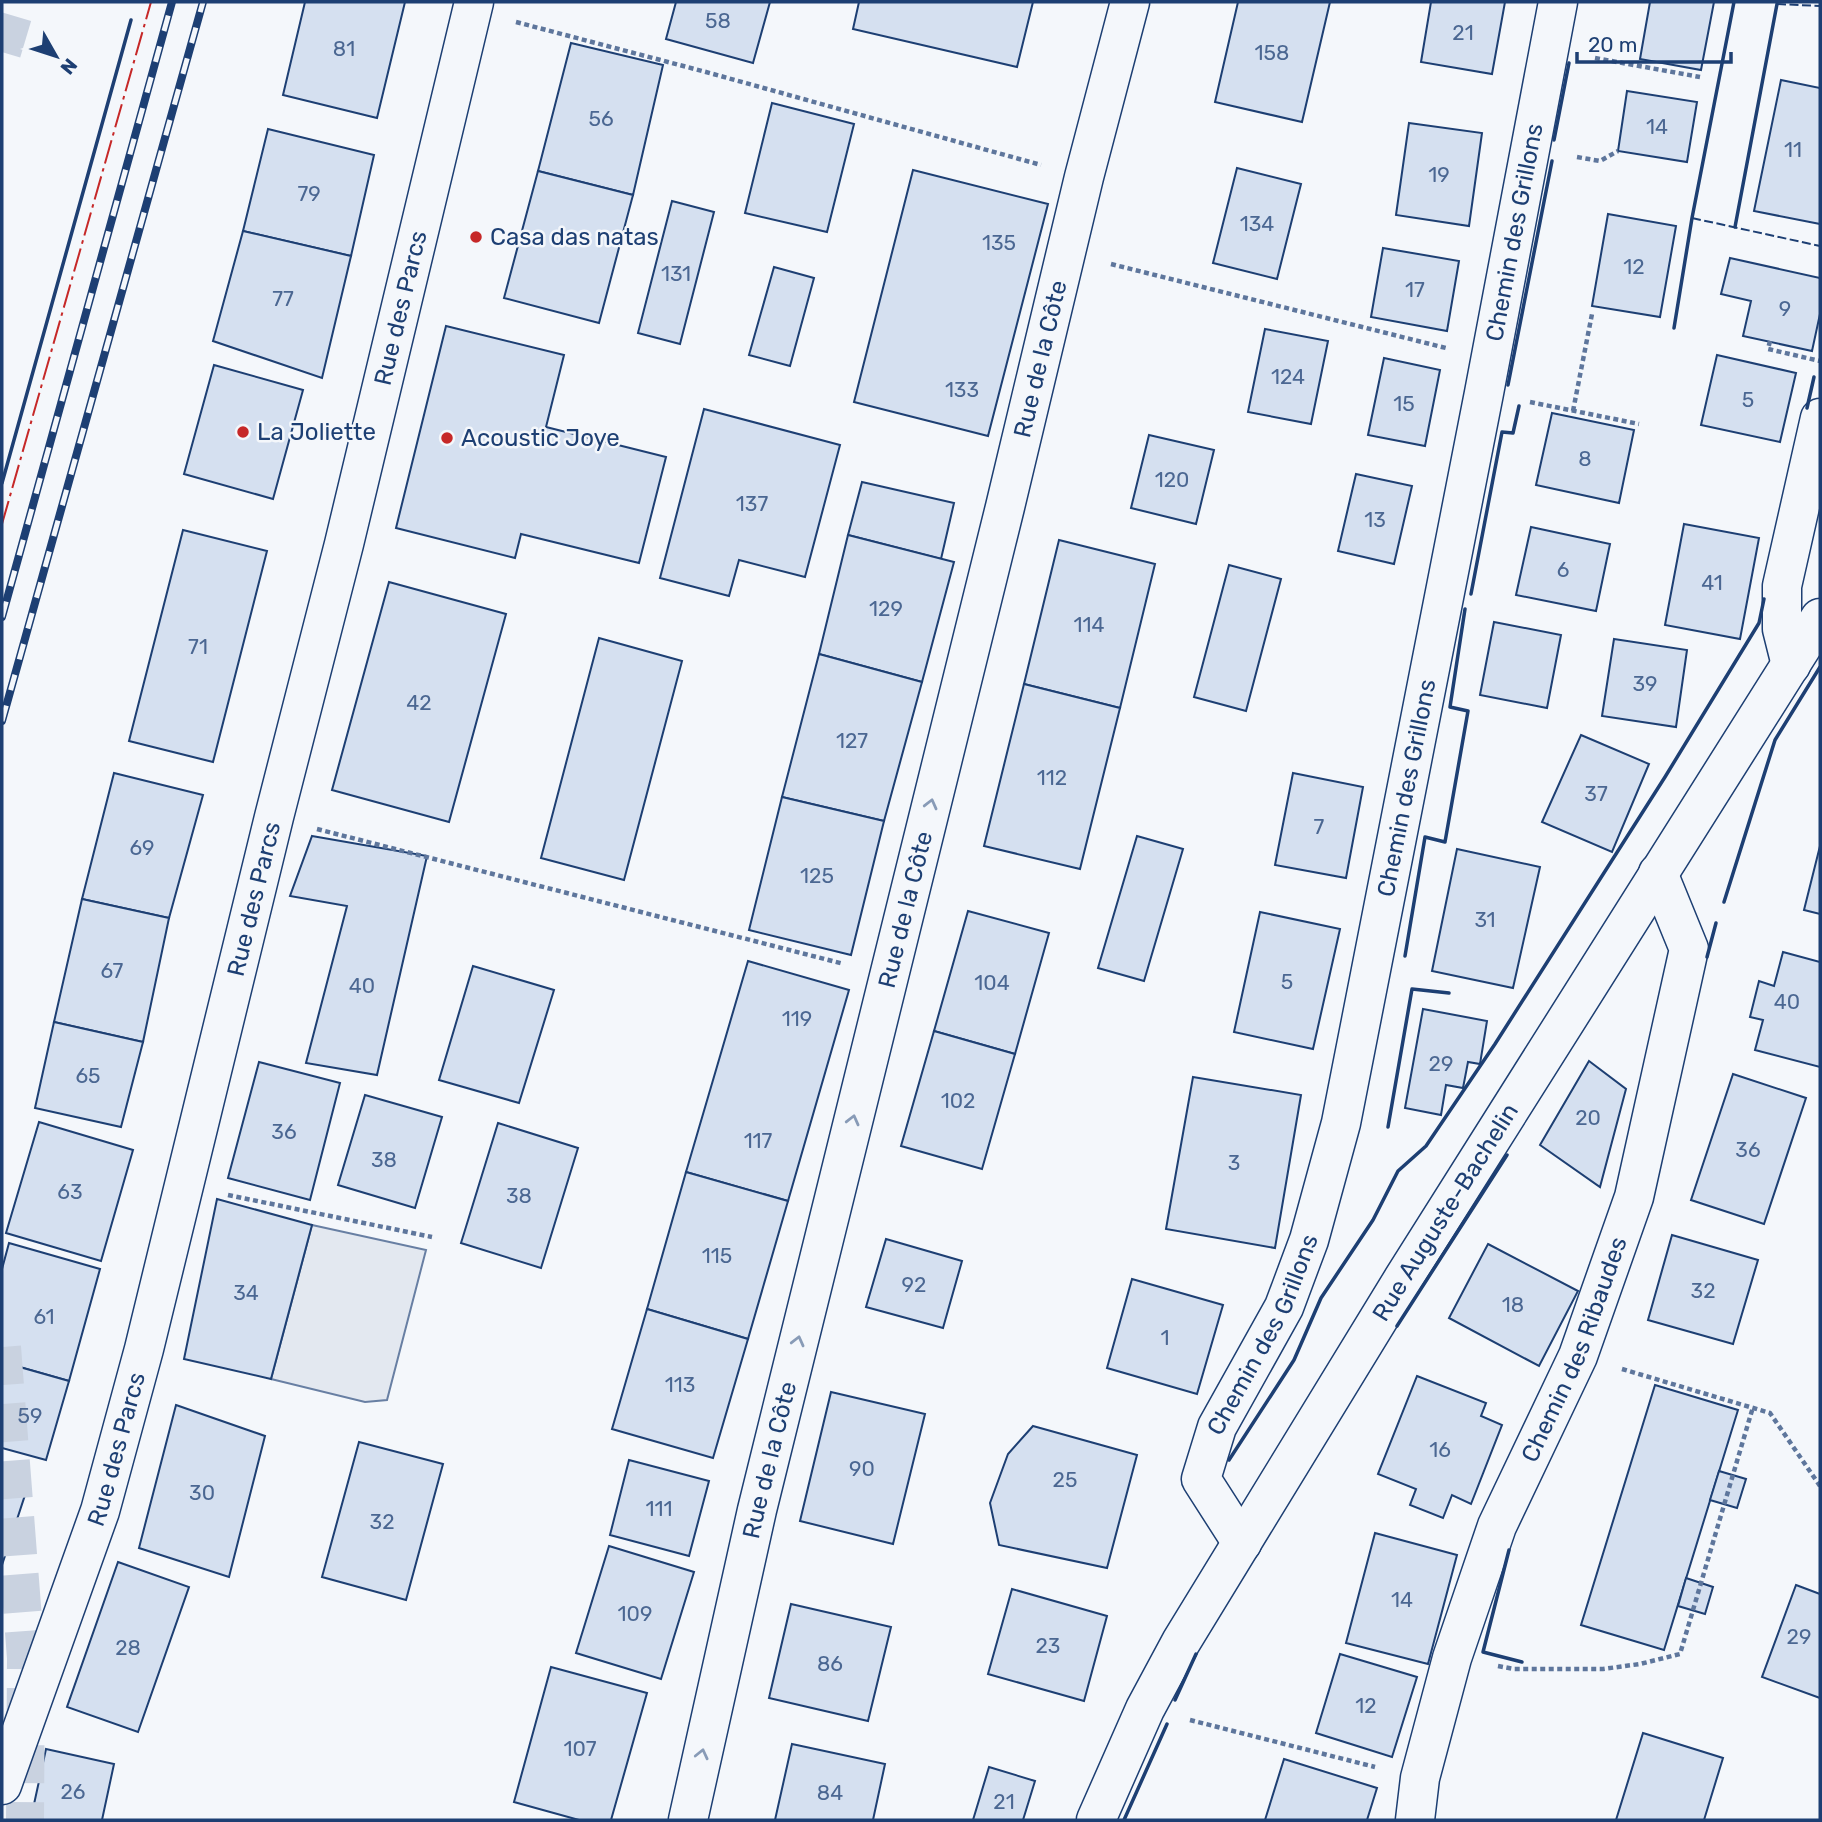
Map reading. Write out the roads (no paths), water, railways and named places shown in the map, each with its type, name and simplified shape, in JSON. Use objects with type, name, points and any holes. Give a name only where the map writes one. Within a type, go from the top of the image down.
[{"type":"street","name":"Rue de la Côte","points":[[688,1820],[757,1510],[1084,177],[1130,2]]},
{"type":"street","name":"Chemin des Grillons","points":[[1242,1543],[1201,1479],[1217,1427],[1284,1307],[1309,1240],[1341,1122],[1558,2]]},
{"type":"street","name":"Rue des Parcs","points":[[2,1785],[100,1511],[144,1349],[274,817],[344,544],[490,10]]},
{"type":"street","points":[[1791,665],[1782,629],[1782,586],[1820,418]]},
{"type":"street","name":"Rue Auguste-Bachelin","points":[[1096,1820],[1145,1709],[1181,1642],[1410,1267],[1820,618]]},
{"type":"street","name":"Chemin des Ribaudes","points":[[1415,1820],[1420,1778],[1452,1658],[1497,1526],[1578,1356],[1634,1197],[1689,949],[1658,873]]},
{"type":"tunnel","points":[[2,52],[17,2]]},
{"type":"tunnel","points":[[2,1347],[26,1658],[25,1820]]},
{"type":"railway","points":[[2,617],[172,2]]},
{"type":"railway","points":[[2,721],[203,2]]},
{"type":"place","name":"Casa das natas","points":[[476,237]]},
{"type":"place","name":"La Joliette","points":[[243,432]]},
{"type":"place","name":"Acoustic Joye","points":[[447,438]]}]
